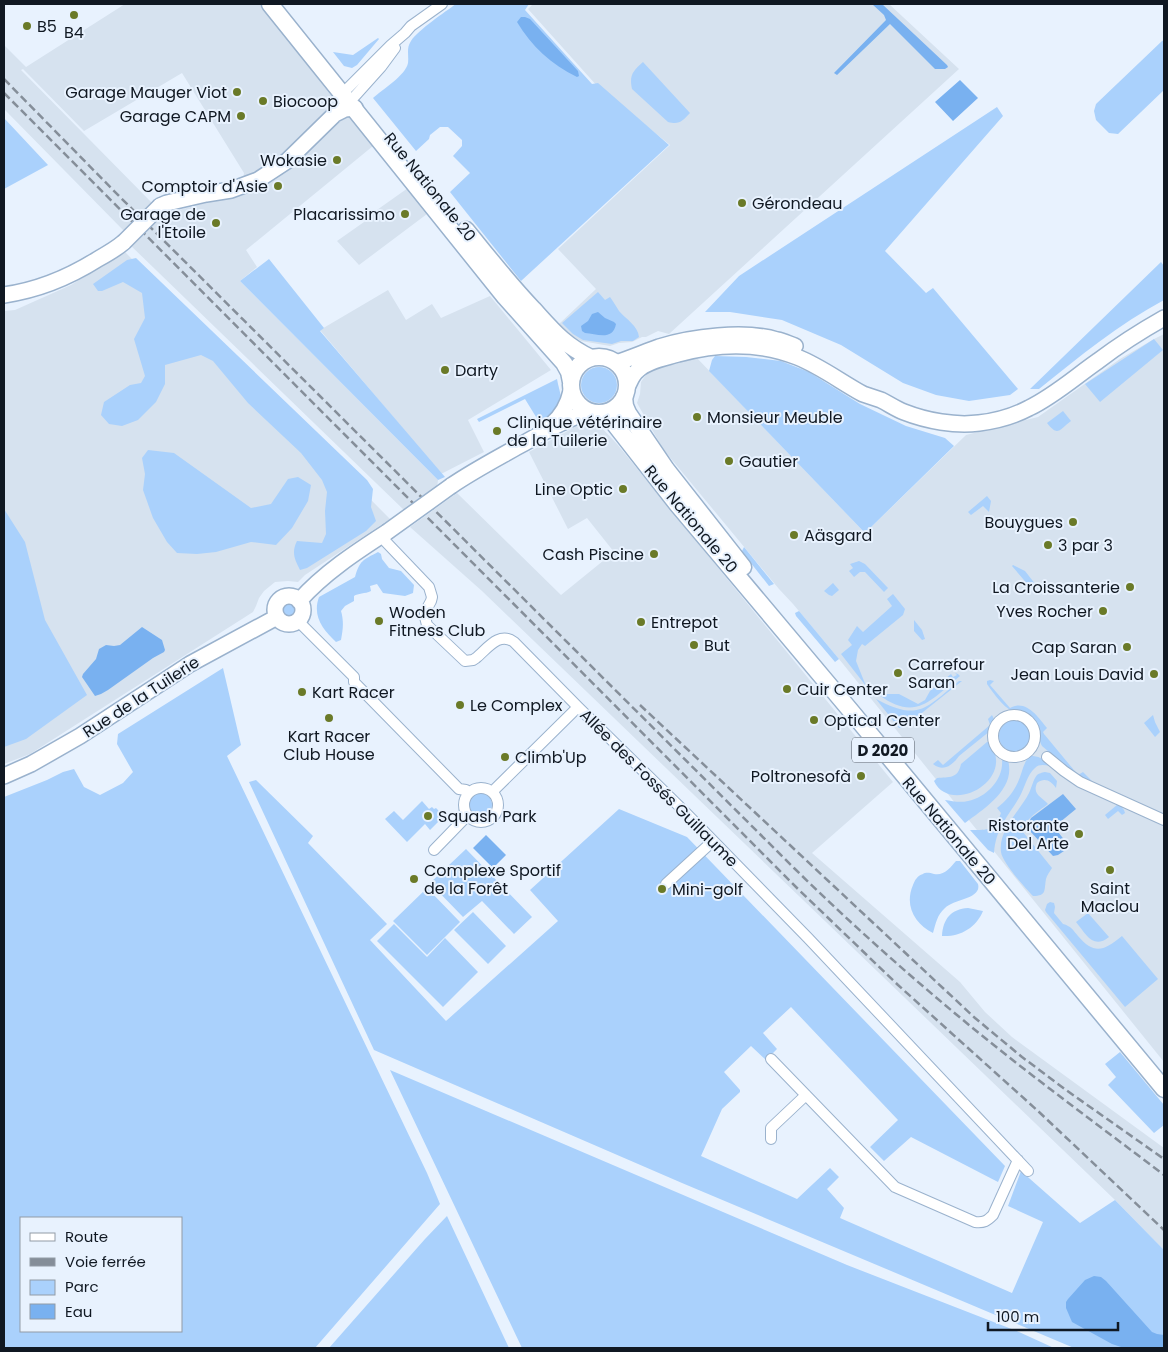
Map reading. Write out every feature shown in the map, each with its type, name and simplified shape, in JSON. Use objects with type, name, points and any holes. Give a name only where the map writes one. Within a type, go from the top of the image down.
[{"type":"main road","name":"Rue Nationale 20","points":[[270,4],[513,288],[559,338],[591,358]]},
{"type":"main road","name":"Rue Nationale 20","points":[[280,4],[504,296],[564,363],[569,372],[571,386]]},
{"type":"main road","points":[[604,357],[616,363],[626,378],[626,392],[620,404],[607,412],[594,413],[581,407],[574,400],[571,386],[573,374],[577,367],[591,358],[604,357]]},
{"type":"main road","name":"Rue Nationale 20","points":[[626,392],[625,406],[636,426],[666,469],[716,533],[871,722],[1164,1071]]},
{"type":"main road","name":"Rue Nationale 20","points":[[594,413],[613,422],[677,504],[1164,1089]]},
{"type":"main road","name":"D 2020","points":[[1139,1059],[1164,1082]]},
{"type":"street","points":[[4,295],[50,284],[90,265],[124,242],[160,206],[212,192],[231,190],[258,180],[280,166],[287,155],[333,112],[351,99],[381,67],[411,26],[442,4]]},
{"type":"street","points":[[212,192],[264,168],[279,157],[330,109],[351,99],[397,40],[405,33]]},
{"type":"street","points":[[616,363],[664,352],[685,352],[715,346],[738,345],[776,350],[798,357],[864,394],[905,412],[930,420],[950,423],[977,423],[1006,417],[1046,399],[1135,335],[1164,318]]},
{"type":"street","points":[[626,392],[631,379],[639,369],[651,363],[664,352]]},
{"type":"street","points":[[536,437],[562,414],[570,399],[571,386]]},
{"type":"street","points":[[299,601],[328,573],[472,472],[575,417],[594,413]]},
{"type":"street","name":"Allée des Fossés Guillaume","points":[[384,534],[386,542],[429,587],[432,597],[425,612],[426,622],[462,659],[465,661],[473,660],[498,639],[510,639],[808,938],[1028,1171]]},
{"type":"street","points":[[284,597],[292,597],[299,601],[302,613],[298,621],[286,624],[276,617],[275,609],[278,602],[284,597]]},
{"type":"street","name":"Rue de la Tuilerie","points":[[4,776],[31,764],[80,736],[190,664],[276,617]]},
{"type":"street","points":[[298,621],[354,677],[358,677],[464,784],[467,792],[463,805],[467,816],[476,822],[486,822],[491,819],[497,810],[498,804],[492,792],[484,788],[467,792]]},
{"type":"street","points":[[492,792],[578,707]]},
{"type":"street","points":[[1013,715],[1025,718],[1035,732],[1034,743],[1028,752],[1019,756],[1002,753],[995,743],[994,729],[1007,716],[1013,715]]},
{"type":"street","points":[[1047,757],[1080,782],[1164,820]]},
{"type":"street","points":[[434,850],[467,816]]},
{"type":"street","points":[[666,884],[713,841]]},
{"type":"street","points":[[771,1059],[898,1190],[975,1222],[982,1223],[993,1215],[1018,1160]]},
{"type":"street","points":[[771,1139],[772,1128],[806,1096]]},
{"type":"shaded area","points":[[125,4],[260,4],[340,107],[373,146],[246,250],[257,267],[240,281],[438,480],[437,488],[405,511],[127,242],[122,243],[124,231],[4,109],[4,45],[26,67]],"holes":[[[23,69],[84,131],[182,73],[244,173],[241,194],[171,212],[168,208],[154,205],[21,70]]]},
{"type":"shaded area","name":"Gérondeau","points":[[533,4],[889,4],[959,69],[669,334],[658,331],[632,342],[610,346],[581,341],[559,324],[596,289],[558,249],[670,145],[598,87],[528,9]]},
{"type":"shaded area","points":[[408,188],[427,214],[359,265],[337,241]]},
{"type":"shaded area","points":[[125,252],[390,519],[305,575],[298,582],[275,582],[264,591],[253,612],[30,754],[4,764],[4,311],[15,310],[71,285]]},
{"type":"shaded area","points":[[388,290],[406,320],[432,304],[441,318],[490,296],[551,370],[468,420],[484,452],[441,474],[320,330]]},
{"type":"shaded area","points":[[1164,334],[1164,1062],[839,659],[663,449],[637,403],[641,382],[648,372],[695,356],[865,533],[966,435],[1038,417],[1120,359]]},
{"type":"shaded area","points":[[586,424],[600,426],[617,444],[893,782],[812,853],[960,982],[985,1012],[1012,1037],[1164,1148],[1164,1250],[1115,1200],[482,591],[410,527],[457,493],[561,595],[614,552],[587,518],[568,529],[529,452],[575,427]]},
{"type":"green space","points":[[456,4],[529,4],[525,10],[592,84],[598,83],[669,145],[521,281],[450,192],[470,173],[453,156],[462,146],[462,140],[448,127],[440,127],[416,151],[373,98],[406,68],[409,46],[414,37]]},
{"type":"green space","points":[[378,38],[357,65],[352,68],[344,66],[333,52],[353,55]]},
{"type":"green space","points":[[1164,40],[1164,90],[1118,134],[1109,133],[1096,120],[1094,111],[1096,104]]},
{"type":"green space","points":[[643,62],[690,113],[680,122],[668,122],[632,89],[631,80],[633,74]]},
{"type":"green space","points":[[997,107],[1003,116],[885,251],[926,293],[933,288],[1018,389],[1010,395],[969,401],[936,395],[903,383],[841,345],[782,320],[730,312],[705,312],[739,276]]},
{"type":"green space","points":[[4,118],[48,165],[4,189]]},
{"type":"green space","points":[[136,258],[367,480],[373,489],[371,507],[376,521],[366,531],[307,568],[300,570],[294,553],[297,541],[322,543],[326,534],[325,511],[327,492],[322,480],[301,453],[248,403],[213,361],[201,355],[165,365],[165,384],[156,402],[138,420],[122,426],[109,424],[101,415],[104,402],[130,385],[141,383],[145,376],[134,339],[145,318],[142,293],[123,282],[102,291],[98,291],[93,284],[127,260]]},
{"type":"green space","points":[[269,259],[324,328],[320,331],[445,477],[438,480],[240,281]]},
{"type":"green space","points":[[1161,262],[1164,266],[1164,300],[1115,330],[1039,389],[1030,389]]},
{"type":"green space","points":[[598,292],[605,300],[610,297],[619,311],[634,326],[639,337],[633,341],[621,341],[612,344],[583,340],[573,334],[562,323]]},
{"type":"green space","points":[[1154,339],[1163,350],[1100,402],[1085,384]]},
{"type":"green space","points":[[715,356],[781,361],[809,372],[860,404],[906,426],[945,438],[954,446],[865,533],[709,371]]},
{"type":"green space","points":[[599,367],[606,368],[612,372],[616,378],[616,392],[612,398],[606,402],[599,403],[592,402],[586,398],[582,392],[581,385],[582,378],[586,372],[592,368]]},
{"type":"green space","points":[[557,379],[561,397],[559,408],[541,425],[525,399],[479,422],[477,419]]},
{"type":"green space","points":[[1063,411],[1071,421],[1059,431],[1056,431],[1047,423]]},
{"type":"green space","points":[[148,450],[174,453],[251,508],[271,504],[288,479],[298,477],[311,485],[308,501],[292,528],[276,545],[251,542],[216,552],[197,554],[177,553],[167,542],[153,518],[143,490],[145,474],[142,458]]},
{"type":"green space","points":[[987,496],[991,501],[989,512],[983,506],[971,515],[968,512]]},
{"type":"green space","points":[[4,509],[25,542],[45,620],[87,695],[26,739],[4,747]]},
{"type":"green space","points":[[744,547],[774,584],[769,586],[743,553]]},
{"type":"green space","points":[[378,552],[389,568],[401,571],[414,585],[413,593],[405,596],[383,593],[377,584],[370,586],[371,591],[354,596],[354,601],[345,606],[341,611],[343,622],[342,636],[341,640],[336,642],[320,622],[317,610],[319,597],[355,577],[363,561]]},
{"type":"green space","points":[[859,561],[865,564],[888,588],[884,592],[865,572],[860,572],[854,577],[849,571],[853,568],[850,564]]},
{"type":"green space","points":[[1013,565],[1025,571],[1036,585],[1029,586]]},
{"type":"green space","points":[[833,583],[839,590],[832,596],[824,591]]},
{"type":"green space","points":[[893,594],[905,609],[903,615],[865,646],[862,644],[858,650],[856,661],[866,686],[876,694],[899,694],[918,704],[925,700],[930,691],[951,674],[953,677],[957,675],[955,673],[960,676],[931,700],[913,707],[903,707],[879,695],[873,695],[841,654],[852,645],[848,640],[857,626],[863,632],[892,606],[887,599]]},
{"type":"green space","points":[[286,604],[292,604],[296,611],[292,618],[286,618],[282,614],[282,608]]},
{"type":"green space","points":[[799,611],[839,659],[835,662],[796,616],[795,613]]},
{"type":"green space","points":[[914,620],[922,630],[925,639],[922,640],[914,631]]},
{"type":"green space","points":[[223,668],[241,745],[227,756],[427,1173],[440,1204],[315,1348],[4,1348],[4,797],[74,769],[84,787],[100,795],[123,783],[133,772],[117,744],[118,734]]},
{"type":"green space","points":[[959,681],[962,681],[903,728],[899,728],[876,699],[902,710],[912,711],[930,705]]},
{"type":"green space","points":[[987,681],[994,681],[990,685],[1010,708],[1016,706],[1026,707],[1036,714],[1047,728],[1043,732],[1044,734],[1078,775],[1083,772],[1092,781],[1076,775],[1042,746],[1035,720],[1026,713],[1008,709],[987,684]]},
{"type":"green space","points":[[992,715],[995,721],[990,731],[953,763],[944,768],[933,764],[938,760],[943,765],[990,725],[988,719]]},
{"type":"green space","points":[[1153,715],[1160,732],[1155,737],[1144,723]]},
{"type":"green space","points":[[1015,720],[1021,721],[1026,725],[1030,730],[1030,742],[1026,747],[1021,751],[1015,752],[1009,751],[1004,747],[1000,742],[999,736],[1000,730],[1004,725],[1009,721]]},
{"type":"green space","points":[[989,742],[996,756],[995,769],[989,780],[978,789],[966,794],[953,795],[942,791],[934,781],[937,778],[955,775],[960,769],[961,764]]},
{"type":"green space","points":[[1030,756],[1041,758],[1050,766],[1038,766],[1030,774],[1020,796],[1000,829],[994,853],[988,850],[970,830],[990,828],[996,823],[1001,813],[997,808],[1014,790]]},
{"type":"green space","points":[[1002,759],[1008,760],[1009,770],[1003,789],[990,804],[965,823],[945,800],[965,802],[982,796],[997,780],[1002,766]]},
{"type":"green space","points":[[1045,772],[1050,773],[1057,781],[1056,788],[1048,781],[1043,780],[1037,783],[1036,790],[1038,795],[1048,804],[1029,819],[1023,832],[1052,868],[1046,878],[1043,894],[1033,896],[1005,862],[1001,852],[1001,844],[1006,828],[1025,800],[1037,775]]},
{"type":"green space","points":[[256,780],[313,836],[308,843],[387,924],[370,940],[446,1021],[558,921],[530,890],[619,809],[687,837],[1005,1166],[998,1182],[911,1137],[884,1161],[870,1147],[898,1120],[791,1007],[763,1033],[777,1049],[766,1060],[751,1046],[724,1072],[740,1092],[722,1109],[701,1156],[797,1199],[830,1168],[839,1177],[827,1189],[844,1208],[840,1218],[1012,1293],[1043,1222],[1008,1206],[1021,1171],[1080,1223],[1115,1200],[1164,1250],[1164,1348],[1074,1348],[682,1183],[374,1050],[249,782]]},
{"type":"green space","points":[[480,793],[489,796],[492,805],[489,814],[480,817],[471,814],[468,805],[471,796]]},
{"type":"green space","points":[[422,801],[429,809],[432,807],[436,808],[443,817],[430,830],[425,824],[407,842],[385,819],[394,811],[403,820]]},
{"type":"green space","points":[[1117,805],[1120,805],[1125,813],[1122,815],[1118,811],[1108,819],[1105,815]]},
{"type":"green space","points":[[466,849],[532,917],[514,934],[482,901],[463,917],[430,883]]},
{"type":"green space","points":[[956,861],[960,861],[978,884],[978,889],[972,896],[945,908],[938,916],[933,933],[921,925],[913,914],[910,900],[913,885],[916,878],[921,875],[927,873],[941,874]]},
{"type":"green space","points":[[427,888],[460,922],[427,955],[393,921]]},
{"type":"green space","points":[[1050,902],[1054,903],[1054,913],[1063,924],[1072,928],[1089,946],[1099,949],[1104,948],[1122,936],[1158,979],[1125,1007],[1046,912],[1047,904]]},
{"type":"green space","points":[[968,908],[983,911],[972,927],[955,935],[942,936],[944,925],[949,916],[957,910]]},
{"type":"green space","points":[[473,912],[506,946],[488,964],[454,930]]},
{"type":"green space","points":[[1088,913],[1109,937],[1098,942],[1090,939],[1076,922]]},
{"type":"green space","points":[[394,924],[427,957],[445,938],[478,972],[443,1007],[377,941]]},
{"type":"green space","points":[[1120,1052],[1164,1105],[1164,1125],[1154,1133],[1108,1085],[1116,1077],[1105,1064]]},
{"type":"green space","points":[[390,1070],[847,1265],[1019,1332],[1054,1348],[522,1348]]},
{"type":"green space","points":[[447,1216],[509,1348],[329,1348],[425,1239]]},
{"type":"water","points":[[872,4],[882,4],[948,67],[945,69],[935,69],[890,24],[837,75],[834,73],[886,20],[884,15]]},
{"type":"water","points":[[521,17],[530,19],[578,71],[579,76],[577,77],[559,66],[536,47],[517,22]]},
{"type":"water","points":[[960,80],[978,98],[953,121],[935,102]]},
{"type":"water","points":[[598,312],[616,324],[612,333],[599,335],[582,331],[581,326],[588,321],[592,314]]},
{"type":"water","points":[[142,627],[162,640],[164,652],[108,690],[95,696],[82,677],[96,659],[99,649],[106,645],[120,645]]},
{"type":"water","points":[[1063,794],[1076,809],[1054,827],[1070,847],[1053,856],[1029,830],[1028,824],[1031,818]]},
{"type":"water","points":[[486,835],[506,855],[493,868],[473,848]]},
{"type":"water","points":[[1094,1276],[1101,1277],[1106,1281],[1152,1332],[1164,1335],[1164,1348],[1124,1348],[1112,1344],[1072,1322],[1066,1308],[1066,1302],[1085,1280]]},
{"type":"railway","points":[[4,79],[119,196],[835,907],[877,946],[988,1040],[1164,1175]]},
{"type":"railway","points":[[4,93],[797,888],[898,985],[1038,1111],[1164,1230]]},
{"type":"railway","points":[[640,705],[975,1018],[1066,1090],[1164,1159]]},
{"type":"place","name":"B4","points":[[74,15]]},
{"type":"place","name":"B5","points":[[27,26]]},
{"type":"place","name":"Garage Mauger Viot","points":[[237,92]]},
{"type":"place","name":"Biocoop","points":[[263,101]]},
{"type":"place","name":"Garage CAPM","points":[[241,116]]},
{"type":"place","name":"Wokasie","points":[[337,160]]},
{"type":"place","name":"Comptoir d'Asie","points":[[278,186]]},
{"type":"place","name":"Gérondeau","points":[[742,203]]},
{"type":"place","name":"Placarissimo","points":[[405,214]]},
{"type":"place","name":"Garage de l'Etoile","points":[[216,223]]},
{"type":"place","name":"Darty","points":[[445,370]]},
{"type":"place","name":"Monsieur Meuble","points":[[697,417]]},
{"type":"place","name":"Clinique vétérinaire de la Tuilerie","points":[[497,431]]},
{"type":"place","name":"Gautier","points":[[729,461]]},
{"type":"place","name":"Line Optic","points":[[623,489]]},
{"type":"place","name":"Bouygues","points":[[1073,522]]},
{"type":"place","name":"Aäsgard","points":[[794,535]]},
{"type":"place","name":"3 par 3","points":[[1048,545]]},
{"type":"place","name":"Cash Piscine","points":[[654,554]]},
{"type":"place","name":"La Croissanterie","points":[[1130,587]]},
{"type":"place","name":"Yves Rocher","points":[[1103,611]]},
{"type":"place","name":"Woden Fitness Club","points":[[379,621]]},
{"type":"place","name":"Entrepot","points":[[641,622]]},
{"type":"place","name":"But","points":[[694,645]]},
{"type":"place","name":"Cap Saran","points":[[1127,647]]},
{"type":"place","name":"Carrefour Saran","points":[[898,673]]},
{"type":"place","name":"Jean Louis David","points":[[1154,674]]},
{"type":"place","name":"Cuir Center","points":[[787,689]]},
{"type":"place","name":"Kart Racer","points":[[302,692]]},
{"type":"place","name":"Le Complex","points":[[460,705]]},
{"type":"place","name":"Kart Racer Club House","points":[[329,718]]},
{"type":"place","name":"Optical Center","points":[[814,720]]},
{"type":"place","name":"Climb'Up","points":[[505,757]]},
{"type":"place","name":"Poltronesofà","points":[[861,776]]},
{"type":"place","name":"Squash Park","points":[[428,816]]},
{"type":"place","name":"Ristorante Del Arte","points":[[1079,834]]},
{"type":"place","name":"Saint Maclou","points":[[1110,870]]},
{"type":"place","name":"Complexe Sportif de la Forêt","points":[[414,879]]},
{"type":"place","name":"Mini-golf","points":[[662,889]]}]
